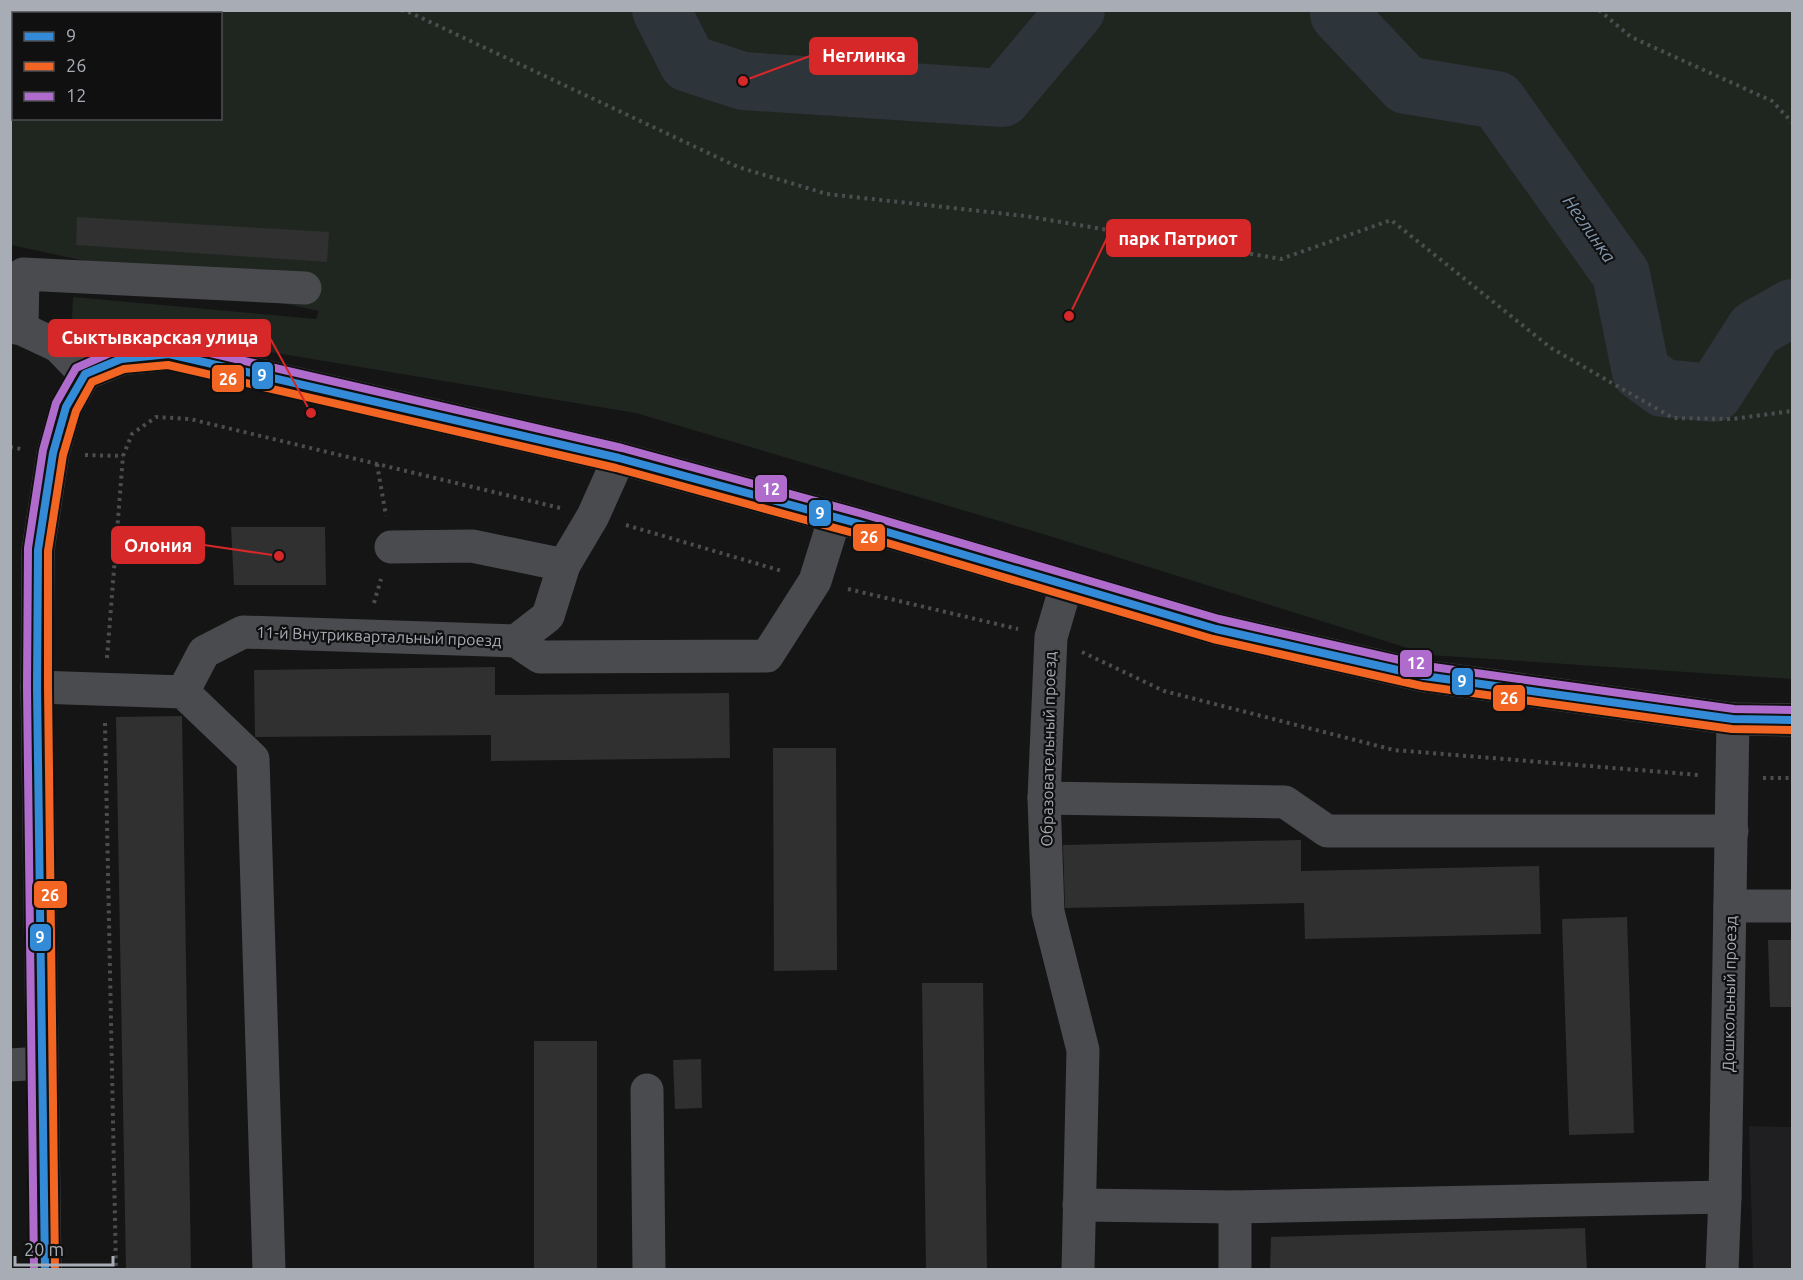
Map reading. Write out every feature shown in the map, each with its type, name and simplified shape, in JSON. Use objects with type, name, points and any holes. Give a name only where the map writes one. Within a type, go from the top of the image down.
[{"type":"street","points":[[85,374],[58,346],[16,328],[24,274],[305,288]]},
{"type":"street","points":[[45,1269],[26,1064],[37,687],[38,550],[53,453],[66,407],[85,374],[121,359],[169,354],[619,458],[834,517],[1216,629],[1424,676],[1733,719],[1792,720]]},
{"type":"street","points":[[516,641],[548,616],[564,565],[593,516],[619,458]]},
{"type":"street","name":"11-й Внутриквартальный проезд","points":[[183,692],[204,652],[243,632],[516,641],[540,657],[767,656],[815,581],[834,517]]},
{"type":"street","points":[[391,547],[472,546],[564,565]]},
{"type":"street","name":"Образовательный проезд","points":[[1066,586],[1051,637],[1044,798],[1048,912],[1083,1050],[1078,1269]]},
{"type":"street","points":[[37,687],[183,692],[253,759],[269,1269]]},
{"type":"street","name":"Дошкольный проезд","points":[[1722,1269],[1733,719]]},
{"type":"street","points":[[1044,798],[1286,802],[1327,831],[1732,831]]},
{"type":"street","points":[[1731,906],[1792,906]]},
{"type":"street","points":[[646,1090],[648,1269]]},
{"type":"street","points":[[1079,1204],[1235,1207],[1725,1197]]},
{"type":"street","points":[[1235,1207],[1235,1269]]},
{"type":"path","points":[[401,10],[738,167],[827,194],[1025,216],[1281,259],[1391,220],[1551,348],[1673,418],[1732,419],[1792,411]]},
{"type":"path","points":[[1599,10],[1631,37],[1772,101],[1792,122]]},
{"type":"path","points":[[116,1269],[105,690],[123,456],[132,435],[156,417],[190,418],[593,516],[815,581],[1051,637],[1164,691],[1394,750],[1731,777],[1792,778]]},
{"type":"path","points":[[364,636],[391,547],[377,464]]},
{"type":"shaded area","points":[[11,11],[1792,11],[1792,679],[1430,655],[1043,534],[636,413],[72,319],[73,297],[316,319],[319,311],[11,245]]},
{"type":"shaded area","points":[[1749,1126],[1792,1127],[1792,1269],[1753,1269]]},
{"type":"building","points":[[77,217],[329,232],[327,262],[76,245]]},
{"type":"building","points":[[231,527],[325,527],[326,585],[234,585]]},
{"type":"building","points":[[495,667],[495,695],[729,693],[730,758],[491,761],[491,735],[255,737],[254,670]]},
{"type":"building","points":[[182,716],[191,1270],[126,1270],[116,717]]},
{"type":"building","points":[[773,748],[836,748],[837,970],[774,971]]},
{"type":"building","points":[[1301,840],[1301,871],[1539,866],[1541,934],[1305,939],[1304,903],[1065,908],[1063,845]]},
{"type":"building","points":[[1627,917],[1634,1133],[1569,1135],[1562,919]]},
{"type":"building","points":[[1768,940],[1792,940],[1792,1007],[1770,1007]]},
{"type":"building","points":[[922,983],[983,983],[987,1270],[926,1270]]},
{"type":"building","points":[[534,1041],[597,1041],[597,1270],[534,1270]]},
{"type":"building","points":[[701,1059],[702,1108],[675,1109],[673,1060]]},
{"type":"building","points":[[1585,1228],[1587,1270],[1270,1270],[1271,1237]]},
{"type":"waterway","name":"Неглинка","points":[[661,10],[688,63],[743,81],[1002,98],[1076,10]]},
{"type":"waterway","name":"Неглинка","points":[[1339,10],[1339,14],[1406,85],[1497,100],[1621,274],[1641,372],[1663,388],[1714,393],[1755,329],[1792,308]]},
{"type":"transit line","name":"12","points":[[34,1270],[27,687],[28,548],[43,450],[56,403],[76,368],[119,349],[171,344],[622,448],[863,514],[1219,619],[1426,666],[1734,709],[1792,710]]},
{"type":"transit line","name":"9","points":[[45,1270],[37,687],[38,550],[53,453],[66,407],[85,374],[121,359],[169,354],[619,458],[860,524],[1216,629],[1424,676],[1733,719],[1792,720]]},
{"type":"transit line","name":"26","points":[[55,1270],[48,551],[63,455],[76,411],[92,382],[124,369],[168,365],[616,468],[857,534],[1213,639],[1422,686],[1732,729],[1792,730]]},
{"type":"place","name":"Неглинка","points":[[743,81]]},
{"type":"place","name":"парк Патриот","points":[[1069,316]]},
{"type":"place","name":"Сыктывкарская улица","points":[[311,413]]},
{"type":"place","name":"Олония","points":[[279,556]]}]
